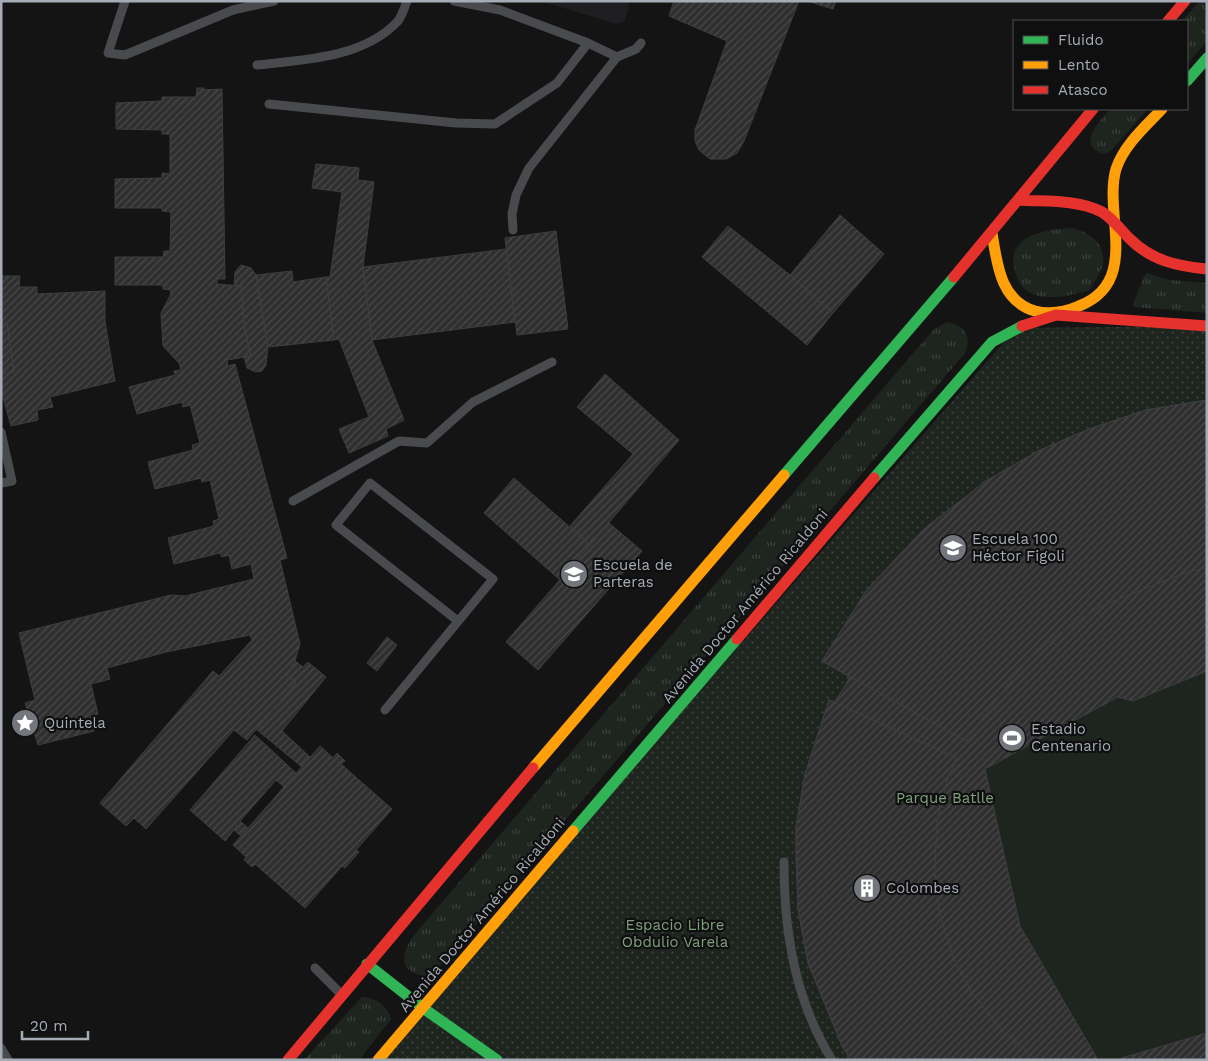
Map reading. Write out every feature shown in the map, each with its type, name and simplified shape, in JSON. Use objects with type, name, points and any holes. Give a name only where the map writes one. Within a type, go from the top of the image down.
[{"type":"street","points":[[1169,20],[1185,1]]},
{"type":"street","points":[[1188,80],[1207,58]]},
{"type":"street","points":[[288,1060],[367,964],[992,233],[1092,110]]},
{"type":"street","points":[[992,233],[997,267],[1006,290],[1022,306],[1056,315],[1092,302],[1102,292],[1114,268],[1118,240],[1114,185],[1121,157],[1161,110]]},
{"type":"street","points":[[1018,200],[1086,205],[1101,212],[1118,224],[1148,256],[1159,262],[1171,266],[1207,269]]},
{"type":"street","name":"Avenida Doctor Américo Ricaldoni","points":[[378,1060],[966,370],[992,342],[1032,322],[1056,315],[1207,326]]},
{"type":"street","points":[[367,964],[423,1008],[497,1060]]},
{"type":"lane","points":[[125,1],[108,53],[125,55],[234,10],[274,1]]},
{"type":"lane","points":[[257,65],[328,57],[358,46],[385,33],[399,20],[407,1]]},
{"type":"lane","points":[[454,1],[500,10],[588,43],[617,57]]},
{"type":"lane","points":[[269,104],[456,123],[495,124],[557,83],[588,43]]},
{"type":"lane","points":[[513,230],[512,214],[516,195],[529,168],[617,57],[636,49],[641,43]]},
{"type":"lane","points":[[293,501],[399,440],[427,443],[473,402],[552,362]]},
{"type":"lane","points":[[1,432],[12,481],[1,483]]},
{"type":"lane","points":[[385,710],[493,579],[370,483],[336,525],[458,621]]},
{"type":"lane","points":[[784,862],[784,903],[789,943],[798,982],[812,1021],[830,1059]]},
{"type":"lane","points":[[315,968],[342,995]]},
{"type":"lane","points":[[1,1048],[8,1060]]},
{"type":"shaded area","points":[[541,1],[630,1],[625,21],[616,24]]},
{"type":"green space","points":[[1200,1],[1207,1],[1207,41],[1188,63],[1188,20],[1183,20]]},
{"type":"green space","points":[[1109,110],[1147,110],[1111,151],[1103,154],[1095,150],[1091,145],[1090,139],[1096,126]]},
{"type":"green space","points":[[1072,228],[1090,236],[1102,250],[1103,264],[1090,290],[1068,295],[1043,297],[1026,290],[1020,283],[1015,271],[1013,259],[1016,249],[1030,236],[1051,230]]},
{"type":"green space","points":[[1147,273],[1169,280],[1207,283],[1207,313],[1134,307],[1133,304]]},
{"type":"green space","points":[[948,322],[959,326],[966,333],[968,342],[965,353],[437,970],[426,977],[416,974],[409,969],[405,964],[404,957],[413,936],[934,329]]},
{"type":"green space","name":"Estadio Centenario","points":[[1207,326],[1207,1060],[378,1060],[1016,328]]},
{"type":"green space","name":"Estadio Centenario","points":[[1207,400],[1207,1060],[851,1060],[833,1028],[819,994],[808,959],[800,922],[797,886],[798,812],[804,776],[829,700],[836,702],[850,677],[822,661],[854,607],[900,553],[937,519],[976,489],[1019,462],[1063,440],[1110,422],[1158,409]]},
{"type":"green space","points":[[362,997],[371,998],[380,1003],[387,1010],[391,1019],[359,1060],[304,1060]]},
{"type":"building","points":[[674,1],[799,1],[744,141],[737,153],[726,159],[710,159],[699,150],[695,141],[695,130],[727,41],[669,16]]},
{"type":"building","points":[[807,1],[836,1],[833,9]]},
{"type":"building","points":[[197,88],[204,88],[204,90],[222,89],[225,279],[217,279],[217,284],[241,286],[245,331],[251,356],[227,360],[228,366],[235,364],[287,558],[280,560],[300,644],[295,661],[287,675],[296,683],[247,740],[234,730],[146,829],[134,818],[126,826],[100,803],[213,671],[219,676],[252,640],[250,635],[166,652],[107,668],[110,679],[91,684],[98,714],[90,715],[94,731],[38,745],[25,703],[35,700],[19,633],[171,595],[185,596],[254,579],[251,564],[232,569],[229,555],[222,557],[220,553],[174,564],[168,538],[214,526],[213,521],[219,519],[210,480],[202,482],[201,478],[155,489],[148,462],[193,450],[192,445],[200,443],[190,405],[183,407],[182,402],[137,414],[129,387],[175,375],[174,371],[181,370],[179,363],[163,346],[161,313],[171,290],[163,289],[163,285],[115,285],[115,257],[163,257],[164,251],[170,251],[171,212],[162,211],[162,208],[115,208],[115,179],[162,178],[162,173],[170,174],[170,134],[162,134],[162,130],[116,129],[116,103],[162,101],[162,97],[196,97]]},
{"type":"building","points":[[316,164],[359,168],[358,180],[374,182],[363,267],[372,340],[404,420],[386,429],[388,436],[349,453],[339,429],[369,417],[339,339],[334,340],[326,277],[330,277],[342,192],[312,188]]},
{"type":"building","points":[[840,215],[884,254],[833,313],[790,275]]},
{"type":"building","points":[[728,226],[790,275],[833,313],[807,345],[702,257]]},
{"type":"building","points":[[556,231],[568,329],[517,335],[505,238]]},
{"type":"building","points":[[506,249],[515,322],[372,340],[363,267]]},
{"type":"building","points":[[241,265],[251,268],[256,275],[268,347],[266,365],[262,371],[256,372],[247,368],[244,357],[251,356],[245,331],[241,286],[234,285],[235,272]]},
{"type":"building","points":[[292,271],[293,282],[326,277],[334,340],[268,347],[256,275]]},
{"type":"building","points":[[1,276],[20,276],[19,287],[37,287],[37,294],[105,291],[105,322],[115,381],[50,397],[53,407],[37,410],[38,420],[11,426],[1,390],[1,374],[14,372],[7,323],[1,324]]},
{"type":"building","points":[[7,323],[14,372],[1,374],[1,324]]},
{"type":"building","points":[[605,374],[679,440],[590,545],[570,526],[633,454],[577,407]]},
{"type":"building","name":"Estadio Centenario","points":[[1207,400],[1207,671],[1133,701],[1118,697],[985,769],[1020,926],[1098,1060],[851,1060],[842,1046],[808,963],[798,909],[796,827],[805,774],[829,700],[835,702],[850,677],[822,661],[866,591],[925,528],[986,481],[1038,451],[1089,429],[1146,410]]},
{"type":"building","points":[[1207,400],[1207,568],[1184,573],[1099,607],[1059,634],[1025,662],[966,741],[822,661],[866,591],[925,528],[986,481],[1038,451],[1089,429],[1146,410]]},
{"type":"building","points":[[514,478],[590,545],[560,580],[484,513]]},
{"type":"building","points":[[609,523],[642,551],[538,670],[506,642]]},
{"type":"building","points":[[387,637],[397,645],[377,671],[367,663]]},
{"type":"building","points":[[295,661],[303,667],[308,662],[326,677],[282,731],[310,757],[302,767],[256,729],[296,683],[287,675]]},
{"type":"building","name":"Colombes","points":[[829,700],[957,758],[947,781],[937,822],[935,867],[939,911],[952,954],[972,993],[999,1027],[1036,1060],[851,1060],[842,1046],[808,963],[798,909],[796,860],[796,827],[805,774]]},
{"type":"building","points":[[255,735],[296,773],[284,787],[276,780],[240,821],[248,828],[241,836],[234,830],[225,841],[190,810]]},
{"type":"building","points":[[320,746],[333,758],[337,753],[345,761],[341,764],[392,809],[356,850],[359,852],[345,868],[342,866],[305,908],[255,864],[252,867],[244,860],[246,857],[233,845]]},
{"type":"building","points":[[1207,1033],[1207,1060],[1115,1060]]},
{"type":"traffic: fast","points":[[1188,80],[1207,58]]},
{"type":"traffic: fast","points":[[784,475],[954,277]]},
{"type":"traffic: fast","points":[[874,478],[992,342],[1022,326]]},
{"type":"traffic: fast","points":[[573,831],[737,639]]},
{"type":"traffic: fast","points":[[367,964],[423,1008],[497,1060]]},
{"type":"traffic: slow","points":[[992,233],[1002,280],[1014,299],[1023,306],[1035,311],[1058,312],[1079,306],[1098,295],[1109,281],[1115,264],[1113,187],[1116,169],[1130,144],[1161,110]]},
{"type":"traffic: slow","points":[[533,768],[784,475]]},
{"type":"traffic: slow","points":[[378,1060],[573,831]]},
{"type":"traffic: jam","points":[[1169,20],[1185,1]]},
{"type":"traffic: jam","points":[[954,277],[1092,110]]},
{"type":"traffic: jam","points":[[1018,200],[1072,203],[1092,208],[1106,215],[1147,253],[1175,264],[1207,269]]},
{"type":"traffic: jam","points":[[1022,326],[1056,315],[1207,326]]},
{"type":"traffic: jam","points":[[737,639],[874,478]]},
{"type":"traffic: jam","points":[[288,1060],[533,768]]},
{"type":"place","name":"Escuela 100 Héctor Figoli","points":[[953,548]]},
{"type":"place","name":"Escuela de Parteras","points":[[574,574]]},
{"type":"place","name":"Quintela","points":[[25,723]]},
{"type":"place","name":"Estadio Centenario","points":[[1012,738]]},
{"type":"place","name":"Colombes","points":[[867,888]]},
{"type":"park label","name":"Parque Batlle","points":[[945,798]]},
{"type":"park label","name":"Espacio Libre Obdulio Varela","points":[[675,934]]}]
